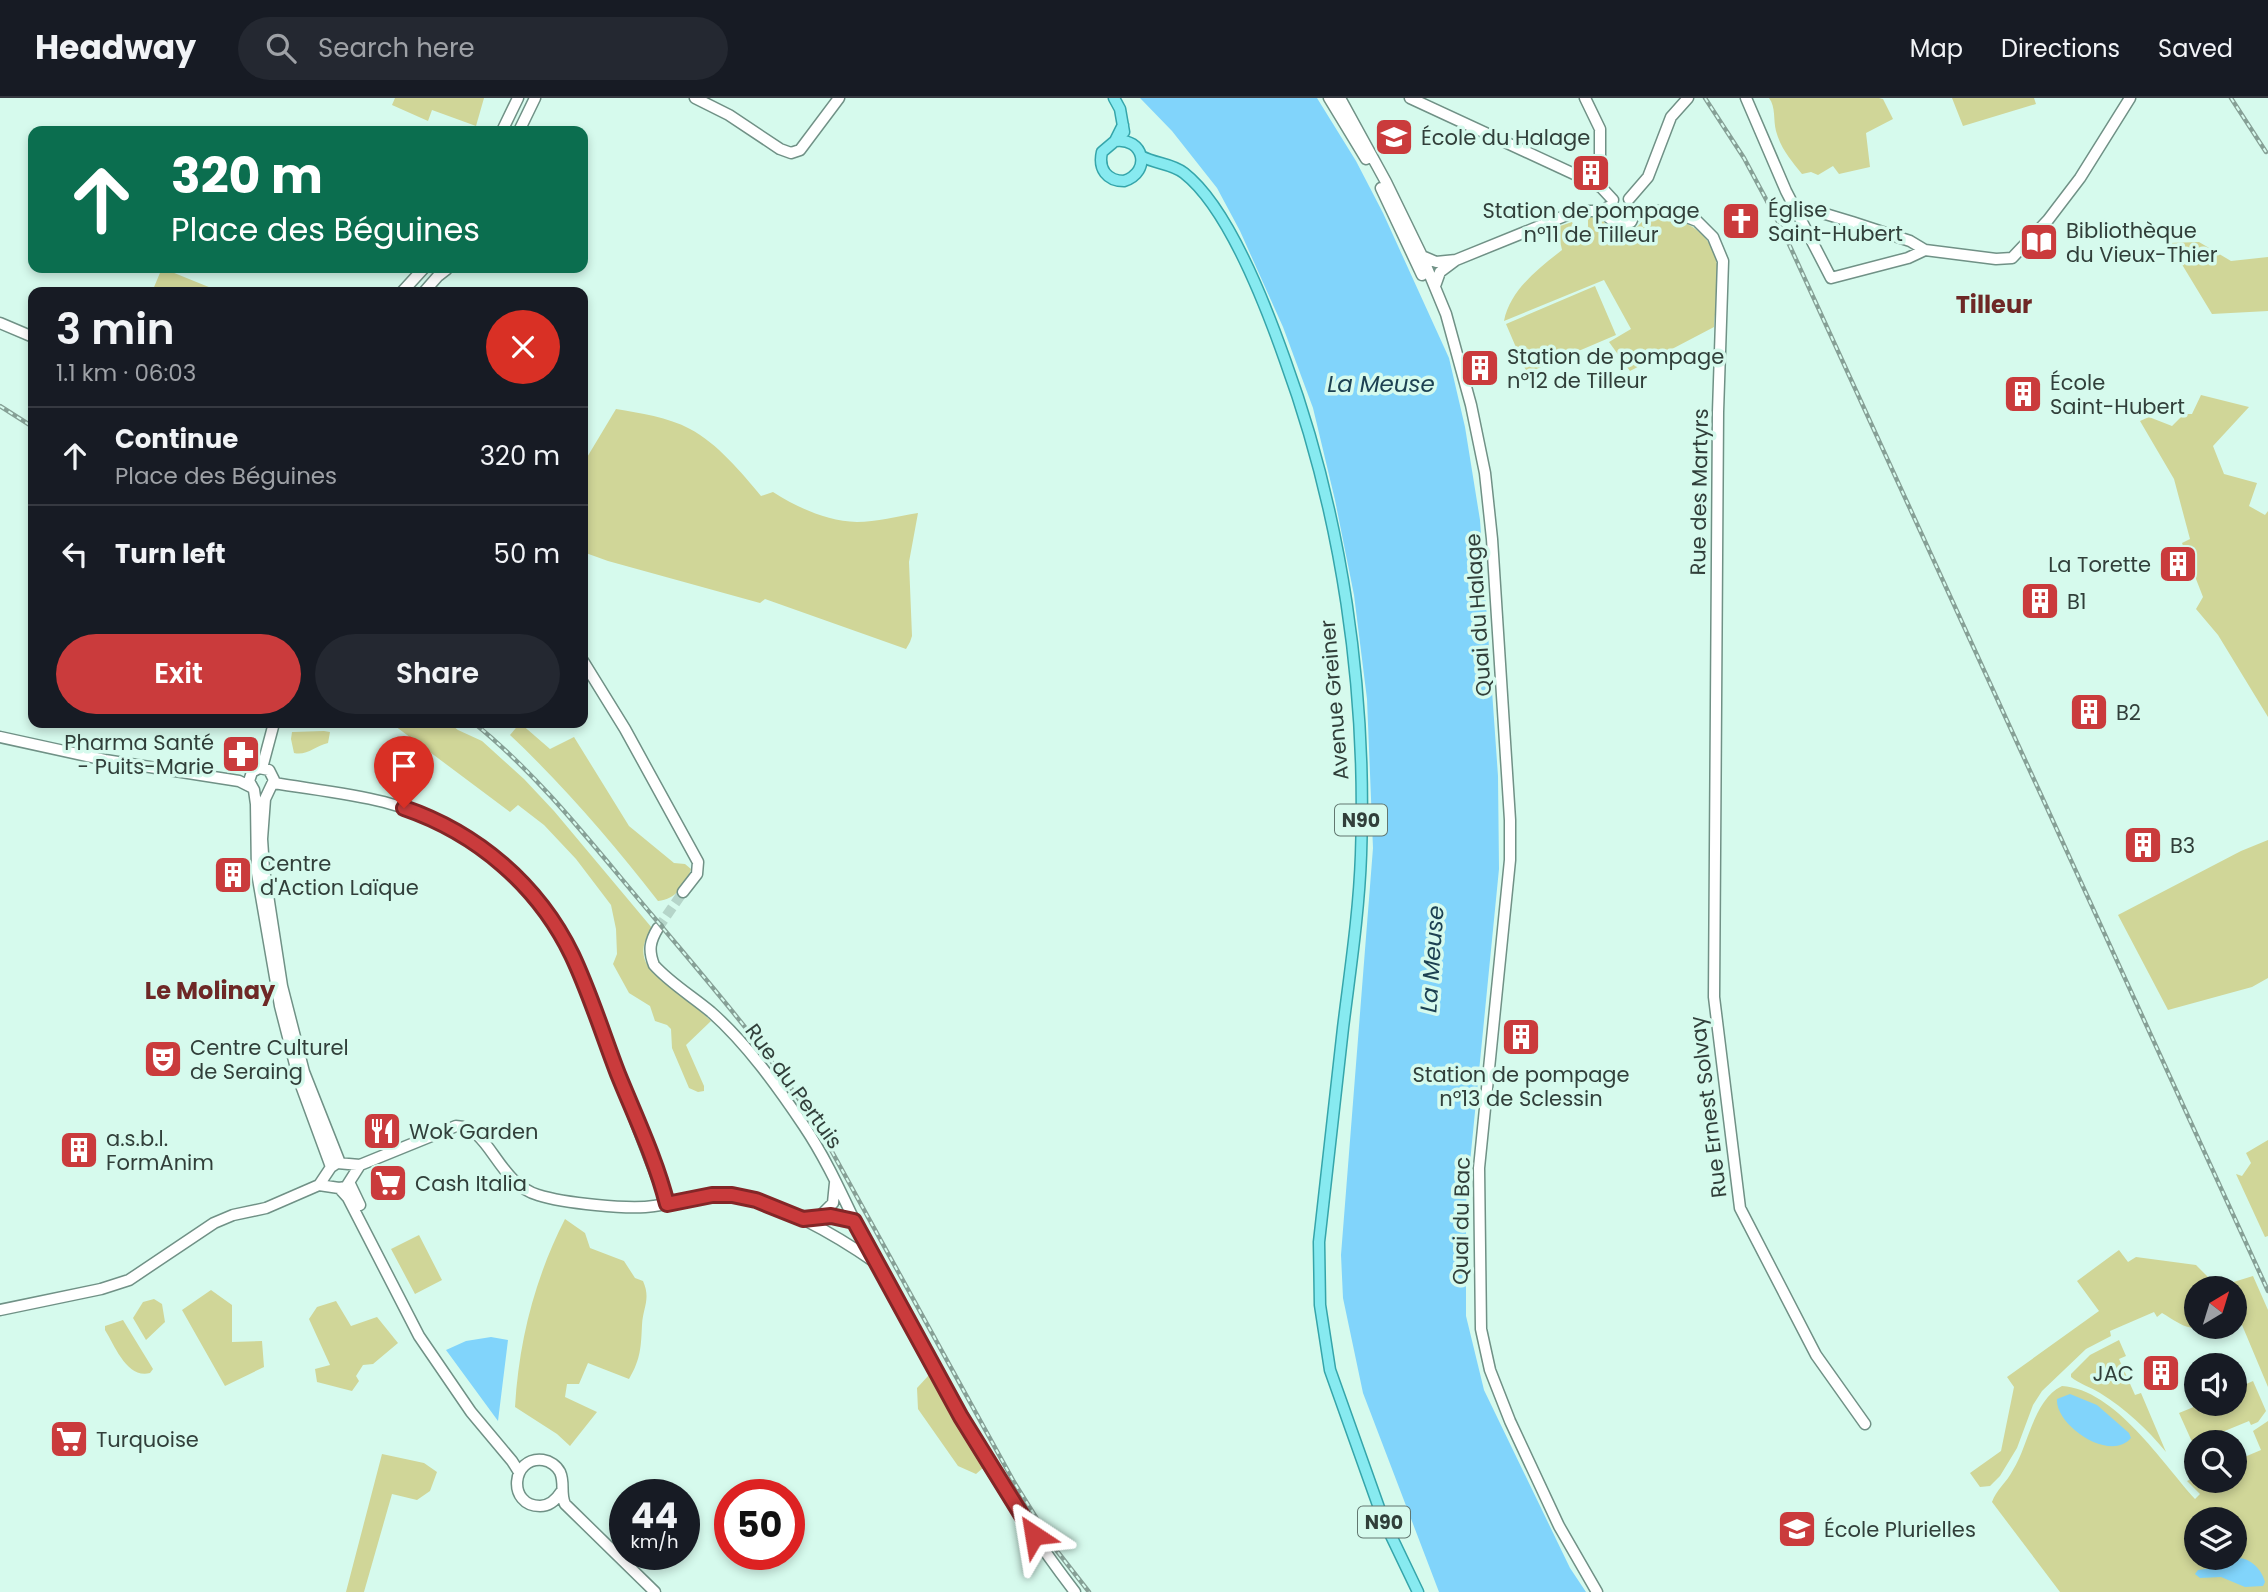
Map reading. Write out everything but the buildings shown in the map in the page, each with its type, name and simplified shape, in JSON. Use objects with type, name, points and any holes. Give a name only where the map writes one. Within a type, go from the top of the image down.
[{"type":"main road","points":[[504,126],[518,98]]},
{"type":"main road","points":[[521,126],[535,98]]},
{"type":"main road","points":[[695,98],[729,115],[780,149],[791,153],[800,150],[839,98]]},
{"type":"main road","name":"Avenue Greiner","points":[[1114,98],[1120,108],[1128,141],[1136,147],[1141,162],[1178,169],[1204,194],[1226,226],[1259,296],[1289,370],[1312,443],[1332,528],[1345,603],[1358,715],[1361,853],[1358,906],[1319,1241],[1318,1280],[1326,1354],[1383,1519],[1418,1592]]},
{"type":"main road","name":"Quai du Halage","points":[[1329,98],[1380,186],[1440,316],[1450,331]]},
{"type":"main road","name":"Quai du Halage","points":[[1340,98],[1386,182],[1435,286],[1460,359],[1471,405],[1490,507],[1510,820],[1508,901]]},
{"type":"main road","points":[[1410,98],[1598,186],[1613,200]]},
{"type":"main road","points":[[1585,98],[1600,129],[1598,186]]},
{"type":"main road","points":[[1629,199],[1648,177],[1671,117],[1688,98]]},
{"type":"main road","points":[[1746,98],[1830,278],[1908,258],[1925,250]]},
{"type":"main road","points":[[1796,210],[1809,209],[1853,222],[1916,243],[1925,250],[2012,258],[2048,220],[2080,178],[2130,98]]},
{"type":"main road","points":[[1123,125],[1115,141],[1105,148],[1101,157],[1102,169],[1117,181],[1124,181],[1131,179],[1141,162]]},
{"type":"main road","points":[[1115,141],[1128,141]]},
{"type":"main road","points":[[1620,197],[1629,199],[1636,211],[1634,219],[1623,226],[1611,221],[1607,211],[1613,200],[1620,197]]},
{"type":"main road","points":[[1435,286],[1440,272],[1456,260],[1567,215],[1607,211]]},
{"type":"main road","name":"Rue des Martyrs","points":[[1636,211],[1671,212],[1697,221],[1712,235],[1723,261],[1718,412],[1715,836]]},
{"type":"main road","points":[[1422,256],[1436,262],[1456,260]]},
{"type":"main road","points":[[407,287],[419,273]]},
{"type":"main road","points":[[428,287],[442,273]]},
{"type":"main road","points":[[0,323],[28,335]]},
{"type":"main road","points":[[588,669],[694,852],[698,862],[697,874],[683,892]]},
{"type":"main road","points":[[272,728],[257,770],[249,782],[253,789],[256,863],[277,991],[294,1064],[336,1167],[430,1341],[459,1384],[519,1461],[527,1463],[541,1460],[555,1465],[562,1477],[561,1492],[565,1504],[654,1592]]},
{"type":"main road","points":[[2,737],[236,773],[257,770],[272,773],[262,839],[264,869],[284,995],[304,1072],[336,1167]]},
{"type":"main road","points":[[2,737],[105,760],[239,781],[253,789],[270,787],[372,799],[431,818],[487,851],[524,885],[553,922],[572,956],[667,1204]]},
{"type":"main road","name":"Rue Ernest Solvay","points":[[1715,836],[1714,997],[1740,1208],[1816,1355],[1865,1424]]},
{"type":"main road","name":"Quai du Bac","points":[[1508,901],[1481,1141],[1479,1307],[1485,1351],[1498,1394],[1559,1526],[1597,1592]]},
{"type":"main road","name":"Rue du Pertuis","points":[[658,928],[650,950],[654,965],[711,1012],[743,1045],[803,1124],[834,1177],[876,1263],[961,1417],[1007,1494],[1076,1592]]},
{"type":"main road","points":[[319,1185],[336,1167],[360,1165],[456,1126],[467,1127],[477,1133],[508,1177],[530,1192],[561,1199],[643,1207],[712,1195],[732,1195],[756,1200],[803,1219],[829,1232],[876,1263]]},
{"type":"main road","points":[[0,1310],[101,1289],[129,1280],[214,1223],[233,1215],[266,1208],[319,1185],[344,1184],[360,1165]]},
{"type":"main road","points":[[336,1167],[351,1168],[344,1184],[348,1198],[425,1346],[519,1472]]},
{"type":"main road","points":[[820,1216],[828,1210],[834,1199],[834,1177]]},
{"type":"main road","points":[[643,1207],[655,1198],[659,1181]]},
{"type":"main road","points":[[803,1219],[836,1216],[854,1221],[847,1231],[829,1232]]},
{"type":"main road","points":[[527,1463],[519,1472],[516,1489],[522,1498],[536,1506],[550,1504],[560,1509],[645,1592]]},
{"type":"main road","points":[[550,1504],[561,1492]]},
{"type":"green space","points":[[395,98],[484,98],[476,126],[432,110],[428,121],[392,105]]},
{"type":"green space","points":[[1769,98],[1879,98],[1883,99],[1893,119],[1866,133],[1870,167],[1839,174],[1833,166],[1818,175],[1811,172],[1802,174],[1781,143]]},
{"type":"green space","points":[[1952,98],[2034,98],[2036,104],[1963,126]]},
{"type":"green space","points":[[1588,217],[1602,217],[1607,226],[1622,233],[1634,229],[1646,219],[1659,217],[1680,221],[1698,231],[1711,246],[1717,264],[1714,327],[1630,371],[1609,342],[1631,329],[1604,280],[1504,321],[1519,290],[1562,250],[1557,227],[1572,222],[1578,233],[1588,230]]},
{"type":"green space","points":[[2199,242],[2231,261],[2268,257],[2268,311],[2212,314],[2169,243]]},
{"type":"green space","points":[[160,273],[174,273],[209,287],[154,287]]},
{"type":"green space","points":[[1595,286],[1616,335],[1527,373],[1506,324]]},
{"type":"green space","points":[[2201,395],[2249,407],[2213,446],[2224,474],[2257,483],[2249,506],[2265,515],[2268,511],[2268,717],[2218,635],[2196,609],[2203,597],[2182,543],[2190,539],[2174,479],[2140,421],[2149,417],[2172,426],[2184,414],[2192,414]]},
{"type":"green space","points":[[616,409],[663,418],[700,435],[728,459],[761,496],[773,492],[813,513],[846,521],[872,521],[918,513],[909,562],[912,636],[906,649],[765,599],[760,603],[588,554],[588,456]]},
{"type":"green space","points":[[398,728],[455,728],[482,741],[554,811],[652,928],[646,939],[644,957],[652,972],[711,1021],[686,1045],[704,1091],[698,1092],[689,1088],[672,1048],[671,1029],[655,1021],[650,1006],[629,993],[613,964],[617,954],[611,905],[576,859],[544,825],[518,805],[510,812]]},
{"type":"green space","points":[[516,728],[526,728],[550,749],[574,737],[629,826],[674,863],[685,864],[691,869],[679,890],[658,901],[587,815],[510,735]]},
{"type":"green space","points":[[292,732],[330,732],[328,743],[307,752],[294,753]]},
{"type":"green space","points":[[2268,840],[2268,978],[2252,987],[2168,1010],[2118,915],[2241,851]]},
{"type":"green space","points":[[2268,1140],[2268,1236],[2265,1237],[2236,1174],[2242,1176],[2251,1163],[2246,1153]]},
{"type":"green space","points":[[565,1219],[585,1233],[590,1248],[624,1261],[635,1278],[643,1281],[646,1293],[640,1352],[629,1379],[588,1363],[579,1384],[567,1384],[565,1397],[597,1412],[570,1446],[557,1434],[515,1407],[520,1358],[530,1310],[545,1264]]},
{"type":"green space","points":[[419,1235],[442,1280],[415,1294],[391,1249]]},
{"type":"green space","points":[[2119,1250],[2128,1262],[2136,1257],[2196,1265],[2207,1276],[2184,1276],[2184,1326],[2162,1313],[2157,1317],[2154,1312],[2110,1331],[2111,1336],[2086,1349],[2042,1391],[2033,1405],[2017,1448],[2000,1476],[1990,1486],[1980,1487],[1970,1473],[2001,1451],[2014,1387],[2007,1377],[2099,1311],[2077,1281]]},
{"type":"green space","points":[[2253,1276],[2268,1310],[2268,1387],[2247,1337],[2247,1278]]},
{"type":"green space","points":[[211,1290],[232,1305],[232,1342],[262,1341],[264,1367],[225,1386],[182,1310]]},
{"type":"green space","points":[[154,1299],[162,1304],[165,1322],[146,1340],[133,1318],[143,1302]]},
{"type":"green space","points":[[336,1301],[351,1326],[377,1317],[398,1343],[373,1364],[363,1365],[356,1376],[359,1381],[352,1391],[317,1382],[315,1369],[330,1365],[309,1319],[317,1307]]},
{"type":"green space","points":[[123,1320],[153,1369],[150,1373],[142,1374],[128,1366],[105,1330],[105,1326]]},
{"type":"green space","points":[[2119,1340],[2126,1356],[2119,1359],[2135,1395],[2141,1393],[2166,1452],[2144,1427],[2119,1406],[2071,1377],[2090,1355]]},
{"type":"green space","points":[[929,1375],[984,1467],[976,1474],[958,1466],[918,1409],[917,1388]]},
{"type":"green space","points":[[2253,1381],[2266,1411],[2258,1422],[2251,1425],[2249,1421],[2227,1430],[2187,1430],[2179,1413],[2184,1411],[2184,1416],[2247,1416],[2247,1384]]},
{"type":"green space","points":[[2062,1386],[2082,1390],[2101,1400],[2136,1430],[2184,1486],[2184,1493],[2190,1493],[2195,1499],[2199,1493],[2247,1493],[2247,1456],[2261,1450],[2253,1431],[2268,1421],[2268,1592],[2060,1592],[1992,1502],[2019,1460],[2044,1402]]},
{"type":"green space","points":[[382,1454],[424,1463],[437,1472],[430,1491],[417,1500],[392,1494],[364,1592],[346,1592]]},
{"type":"water","name":"La Meuse","points":[[1140,98],[1317,98],[1356,161],[1383,213],[1449,358],[1465,427],[1480,520],[1498,776],[1499,869],[1466,1203],[1466,1316],[1484,1390],[1570,1568],[1586,1592],[1439,1592],[1363,1393],[1343,1298],[1341,1255],[1373,848],[1367,699],[1354,595],[1313,408],[1283,327],[1240,231],[1217,188],[1172,131]]},
{"type":"water","points":[[491,1337],[508,1340],[498,1421],[446,1350],[466,1341]]},
{"type":"water","points":[[2070,1394],[2097,1405],[2129,1433],[2131,1438],[2122,1445],[2110,1446],[2085,1438],[2065,1420],[2059,1409],[2057,1399]]},
{"type":"water","points":[[2247,1560],[2259,1569],[2265,1582],[2263,1586],[2245,1587],[2221,1577],[2200,1578],[2195,1574],[2198,1570],[2247,1570]]},
{"type":"tunnel","points":[[658,928],[683,892]]},
{"type":"railway","points":[[1705,98],[1744,158],[1783,231],[2268,1291]]},
{"type":"railway","points":[[2231,98],[2266,152]]},
{"type":"railway","points":[[0,406],[28,424]]},
{"type":"railway","points":[[480,728],[567,814],[720,996],[806,1109],[1014,1482],[1057,1551],[1089,1592]]},
{"type":"place","name":"École du Halage","points":[[1394,137]]},
{"type":"place","name":"Station de pompage n°11 de Tilleur","points":[[1591,173]]},
{"type":"place","name":"Église Saint-Hubert","points":[[1741,221]]},
{"type":"place","name":"Bibliothèque du Vieux-Thier","points":[[2039,242]]},
{"type":"place","name":"Station de pompage n°12 de Tilleur","points":[[1480,368]]},
{"type":"place","name":"École Saint-Hubert","points":[[2023,394]]},
{"type":"place","name":"La Torette","points":[[2178,564]]},
{"type":"place","name":"B1","points":[[2040,601]]},
{"type":"place","name":"B2","points":[[2089,712]]},
{"type":"place","name":"Pharma Santé - Puits-Marie","points":[[241,754]]},
{"type":"place","name":"B3","points":[[2143,845]]},
{"type":"place","name":"Centre d'Action Laïque","points":[[233,875]]},
{"type":"place","name":"Station de pompage n°13 de Sclessin","points":[[1521,1037]]},
{"type":"place","name":"Centre Culturel de Seraing","points":[[163,1059]]},
{"type":"place","name":"Wok Garden","points":[[382,1131]]},
{"type":"place","name":"a.s.b.l. FormAnim","points":[[79,1150]]},
{"type":"place","name":"Cash Italia","points":[[388,1183]]},
{"type":"place","name":"JAC","points":[[2161,1373]]},
{"type":"place","name":"Turquoise","points":[[69,1439]]},
{"type":"place","name":"École Plurielles","points":[[1797,1529]]},
{"type":"district","name":"Tilleur","points":[[1994,304]]},
{"type":"district","name":"Le Molinay","points":[[210,990]]},
{"type":"route","points":[[404,808],[431,818],[487,851],[524,885],[553,922],[577,967],[667,1204],[712,1195],[732,1195],[756,1200],[803,1219],[831,1216],[854,1221],[961,1417],[1034,1535]]}]
